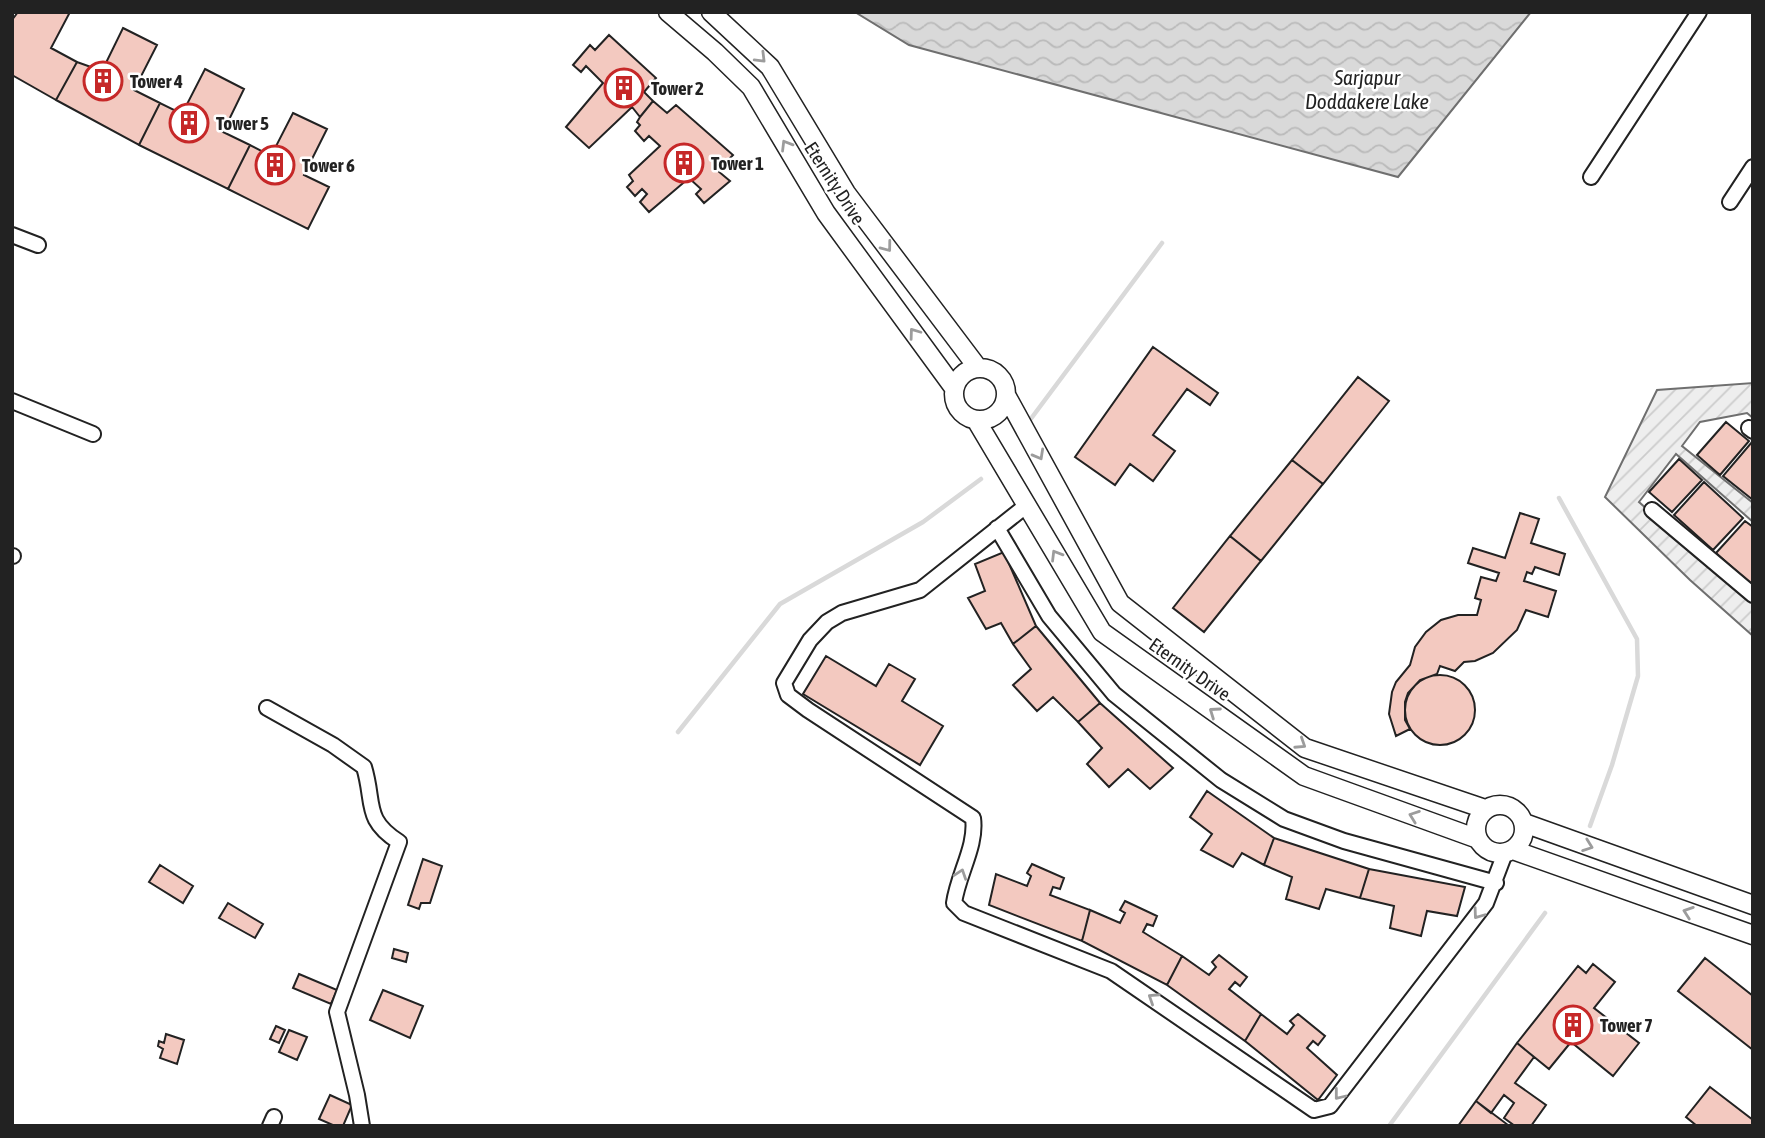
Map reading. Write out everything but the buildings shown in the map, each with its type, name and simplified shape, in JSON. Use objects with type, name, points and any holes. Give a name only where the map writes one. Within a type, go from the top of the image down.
[{"type":"street","name":"Eternity Drive","points":[[668,12],[751,87],[826,213],[954,388],[954,397],[961,412],[976,420],[1102,632],[1304,776],[1478,839],[1490,851],[1509,851],[1753,935]]},
{"type":"street","name":"Eternity Drive","points":[[711,12],[770,67],[846,193],[978,368],[995,372],[1005,386],[1006,395],[1120,603],[1305,748],[1485,810],[1493,806],[1509,806],[1521,816],[1524,823],[1753,905]]},
{"type":"street","points":[[1591,177],[1699,12]]},
{"type":"street","points":[[1730,202],[1753,167]]},
{"type":"street","points":[[12,234],[38,245]]},
{"type":"street","points":[[954,388],[963,374],[978,368]]},
{"type":"street","points":[[976,420],[993,416],[1000,411],[1006,395]]},
{"type":"street","points":[[12,401],[93,434]]},
{"type":"street","points":[[1027,505],[920,590],[842,614],[827,622],[810,640],[784,683],[788,695],[808,710],[973,818],[975,832],[956,888],[954,903],[964,913],[1111,971],[1314,1110],[1330,1107],[1486,903],[1509,851],[1523,838],[1524,823]]},
{"type":"street","points":[[1653,510],[1753,595]]},
{"type":"street","points":[[996,528],[1049,616],[1114,694],[1221,780],[1284,819],[1344,841],[1496,883]]},
{"type":"street","points":[[1163,676],[1187,655]]},
{"type":"street","points":[[267,708],[333,745],[365,767],[376,823],[399,842],[338,1012],[362,1126]]},
{"type":"street","points":[[1478,839],[1476,823],[1485,810]]},
{"type":"shaded area","points":[[1753,383],[1753,418],[1747,413],[1700,422],[1682,446],[1753,503],[1753,522],[1676,454],[1639,502],[1753,603],[1753,636],[1690,580],[1605,497],[1657,390]]},
{"type":"water","name":"Sarjapur Doddakere Lake","points":[[855,12],[1531,12],[1398,177],[909,45]]},
{"type":"waterway","points":[[1030,420],[1162,243]]},
{"type":"waterway","points":[[678,732],[780,604],[923,522],[981,479]]},
{"type":"waterway","points":[[1559,498],[1637,639],[1638,676],[1612,765],[1590,826]]},
{"type":"waterway","points":[[1389,1126],[1545,913]]},
{"type":"place","name":"Tower 4","points":[[103,81]]},
{"type":"place","name":"Tower 2","points":[[624,88]]},
{"type":"place","name":"Tower 5","points":[[189,123]]},
{"type":"place","name":"Tower 1","points":[[684,163]]},
{"type":"place","name":"Tower 6","points":[[275,165]]},
{"type":"place","name":"Tower 7","points":[[1573,1025]]}]
